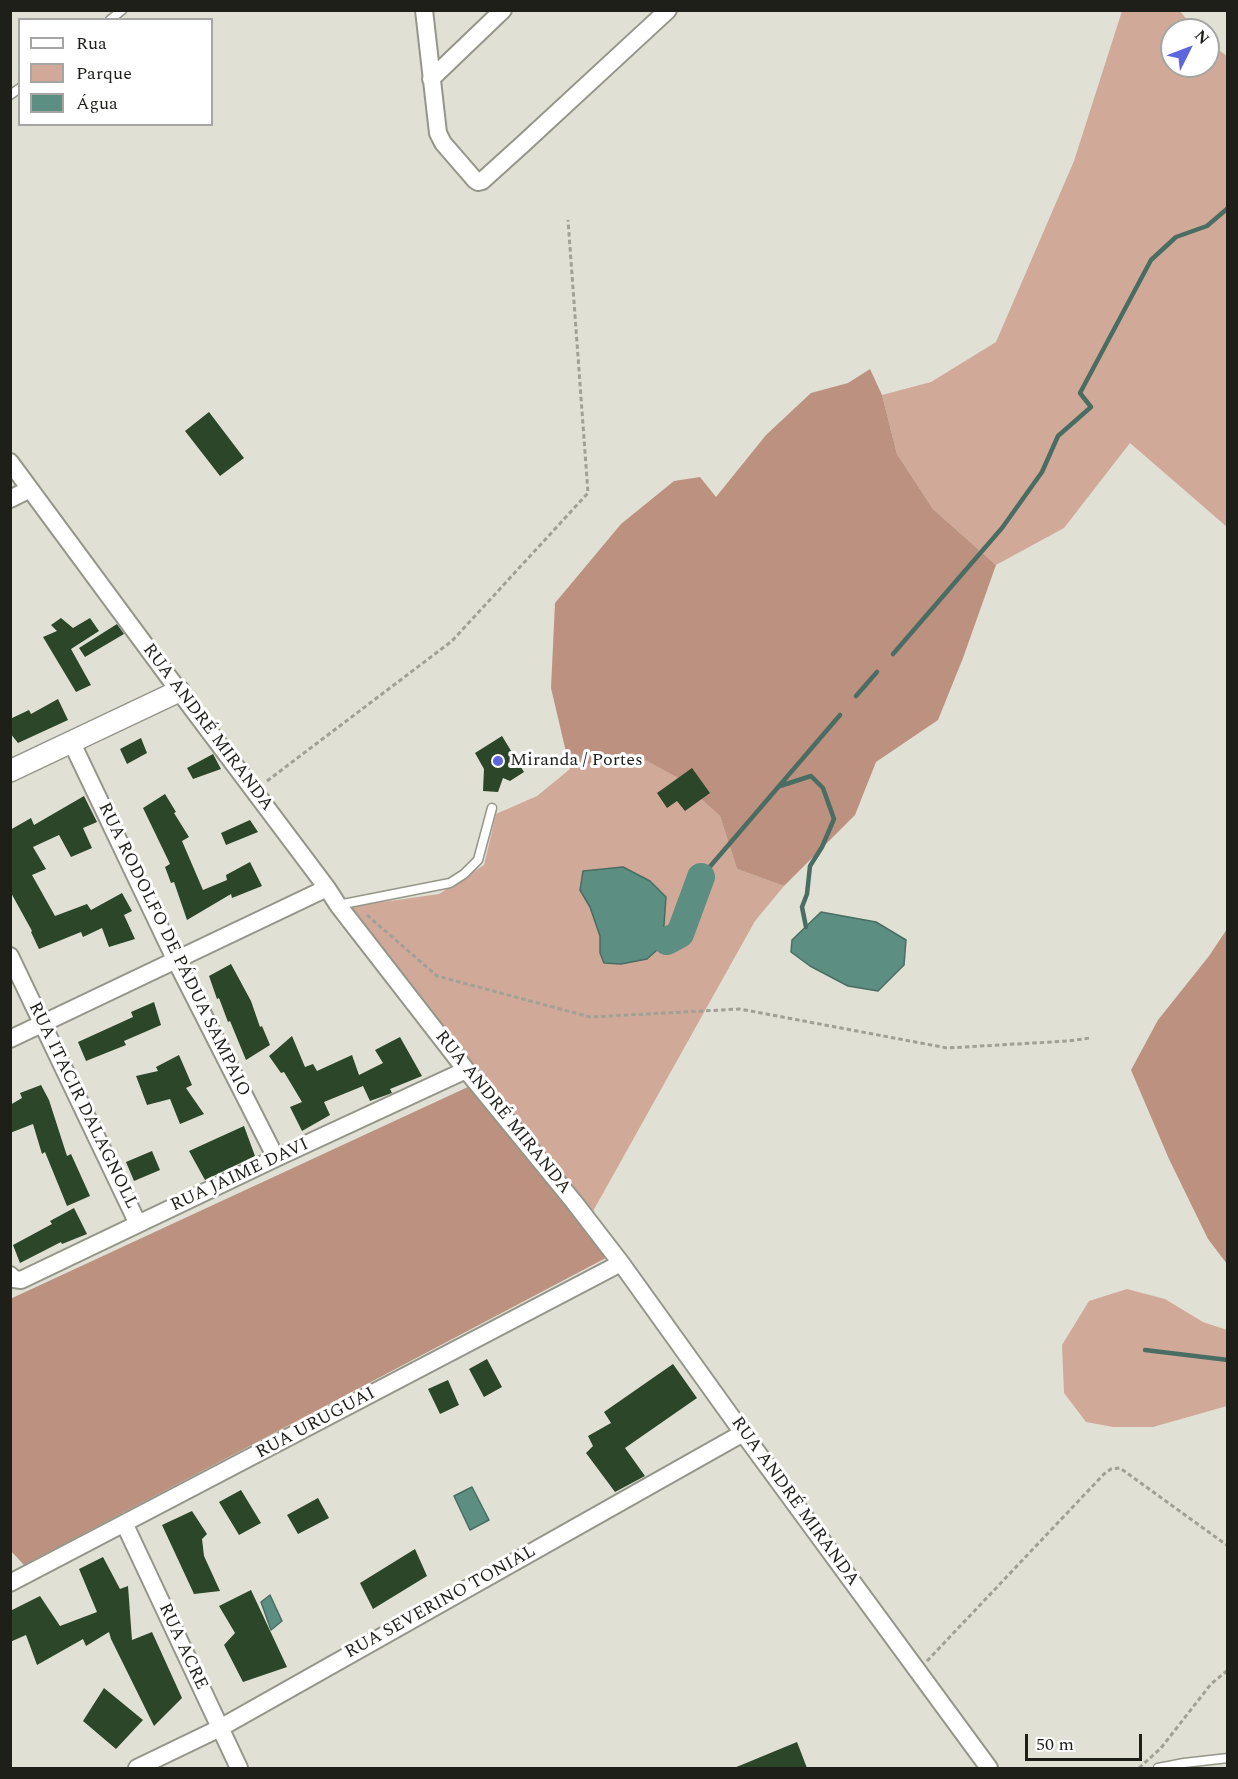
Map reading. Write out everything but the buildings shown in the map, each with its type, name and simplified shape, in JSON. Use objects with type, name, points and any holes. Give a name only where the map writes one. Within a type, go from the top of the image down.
[{"type":"street","points":[[424,10],[438,133],[443,143],[478,182],[482,181],[669,10]]},
{"type":"street","points":[[431,80],[503,10]]},
{"type":"street","name":"RUA ANDRÉ MIRANDA","points":[[10,462],[327,888],[345,903],[466,1070],[621,1263],[989,1768]]},
{"type":"street","points":[[10,499],[30,489]]},
{"type":"street","points":[[10,771],[179,691]]},
{"type":"street","name":"RUA RODOLFO DE PÁDUA SAMPAIO","points":[[71,741],[176,961],[276,1158]]},
{"type":"street","points":[[10,1039],[327,888]]},
{"type":"street","name":"RUA ITACIR DALAGNOLL","points":[[10,956],[138,1224]]},
{"type":"street","name":"RUA JAIME DAVI","points":[[12,1277],[21,1280],[466,1070]]},
{"type":"street","name":"RUA URUGUAI","points":[[10,1584],[621,1263]]},
{"type":"street","name":"RUA SEVERINO TONIAL","points":[[137,1768],[220,1728],[743,1433]]},
{"type":"street","name":"RUA ACRE","points":[[125,1525],[239,1768]]},
{"type":"lane","points":[[345,903],[450,883],[464,874],[478,860],[492,808]]},
{"type":"lane","points":[[1158,1768],[1227,1758]]},
{"type":"path","points":[[254,792],[452,642],[588,493],[568,220]]},
{"type":"path","points":[[345,903],[436,976],[590,1017],[740,1009],[947,1048],[1090,1038]]},
{"type":"path","points":[[918,1671],[1111,1469],[1120,1468],[1227,1546]]},
{"type":"path","points":[[1139,1768],[1161,1748],[1211,1684],[1227,1670]]},
{"type":"green space","points":[[1122,11],[1180,11],[1186,18],[1160,18],[1160,78],[1220,78],[1220,51],[1227,56],[1227,527],[1130,443],[1064,528],[996,565],[933,509],[897,454],[882,395],[931,382],[996,342],[1074,161]]},
{"type":"green space","points":[[632,753],[678,778],[720,816],[737,869],[784,886],[755,921],[592,1213],[483,1080],[347,907],[439,894],[484,865],[496,814],[537,796],[570,769]]},
{"type":"green space","points":[[1127,1289],[1165,1299],[1203,1322],[1227,1330],[1227,1406],[1153,1427],[1113,1427],[1086,1422],[1064,1393],[1062,1345],[1089,1301]]},
{"type":"shaded area","points":[[870,369],[882,395],[897,454],[933,509],[996,565],[938,720],[876,762],[855,815],[784,886],[737,869],[720,816],[678,778],[632,753],[570,769],[551,688],[555,603],[621,524],[674,481],[700,477],[716,497],[766,435],[811,393],[848,383]]},
{"type":"shaded area","points":[[1227,929],[1227,1264],[1208,1239],[1169,1159],[1131,1070],[1158,1020],[1209,956]]},
{"type":"shaded area","points":[[483,1080],[621,1250],[24,1565],[10,1550],[10,1299]]},
{"type":"water","points":[[623,867],[650,881],[666,897],[663,939],[667,941],[647,959],[621,964],[604,963],[600,953],[600,936],[590,907],[580,890],[583,871]]},
{"type":"water","points":[[821,912],[876,922],[906,940],[904,965],[878,991],[848,986],[810,966],[791,952],[792,940]]},
{"type":"water","points":[[472,1487],[489,1520],[470,1530],[454,1496]]},
{"type":"water","points":[[270,1595],[282,1621],[271,1630],[261,1602]]},
{"type":"waterway","points":[[893,654],[1002,528],[1042,472],[1058,436],[1091,407],[1080,393],[1151,260],[1176,237],[1207,226],[1228,208]]},
{"type":"waterway","points":[[856,696],[877,672]]},
{"type":"waterway","points":[[701,877],[840,715]]},
{"type":"waterway","points":[[780,786],[811,776],[823,788],[834,819],[822,847],[810,866],[807,894],[802,907],[806,927]]},
{"type":"waterway","points":[[667,941],[680,934],[701,877]]},
{"type":"waterway","points":[[1145,1350],[1228,1360]]},
{"type":"place","name":"Miranda / Portes","points":[[498,761]]}]
